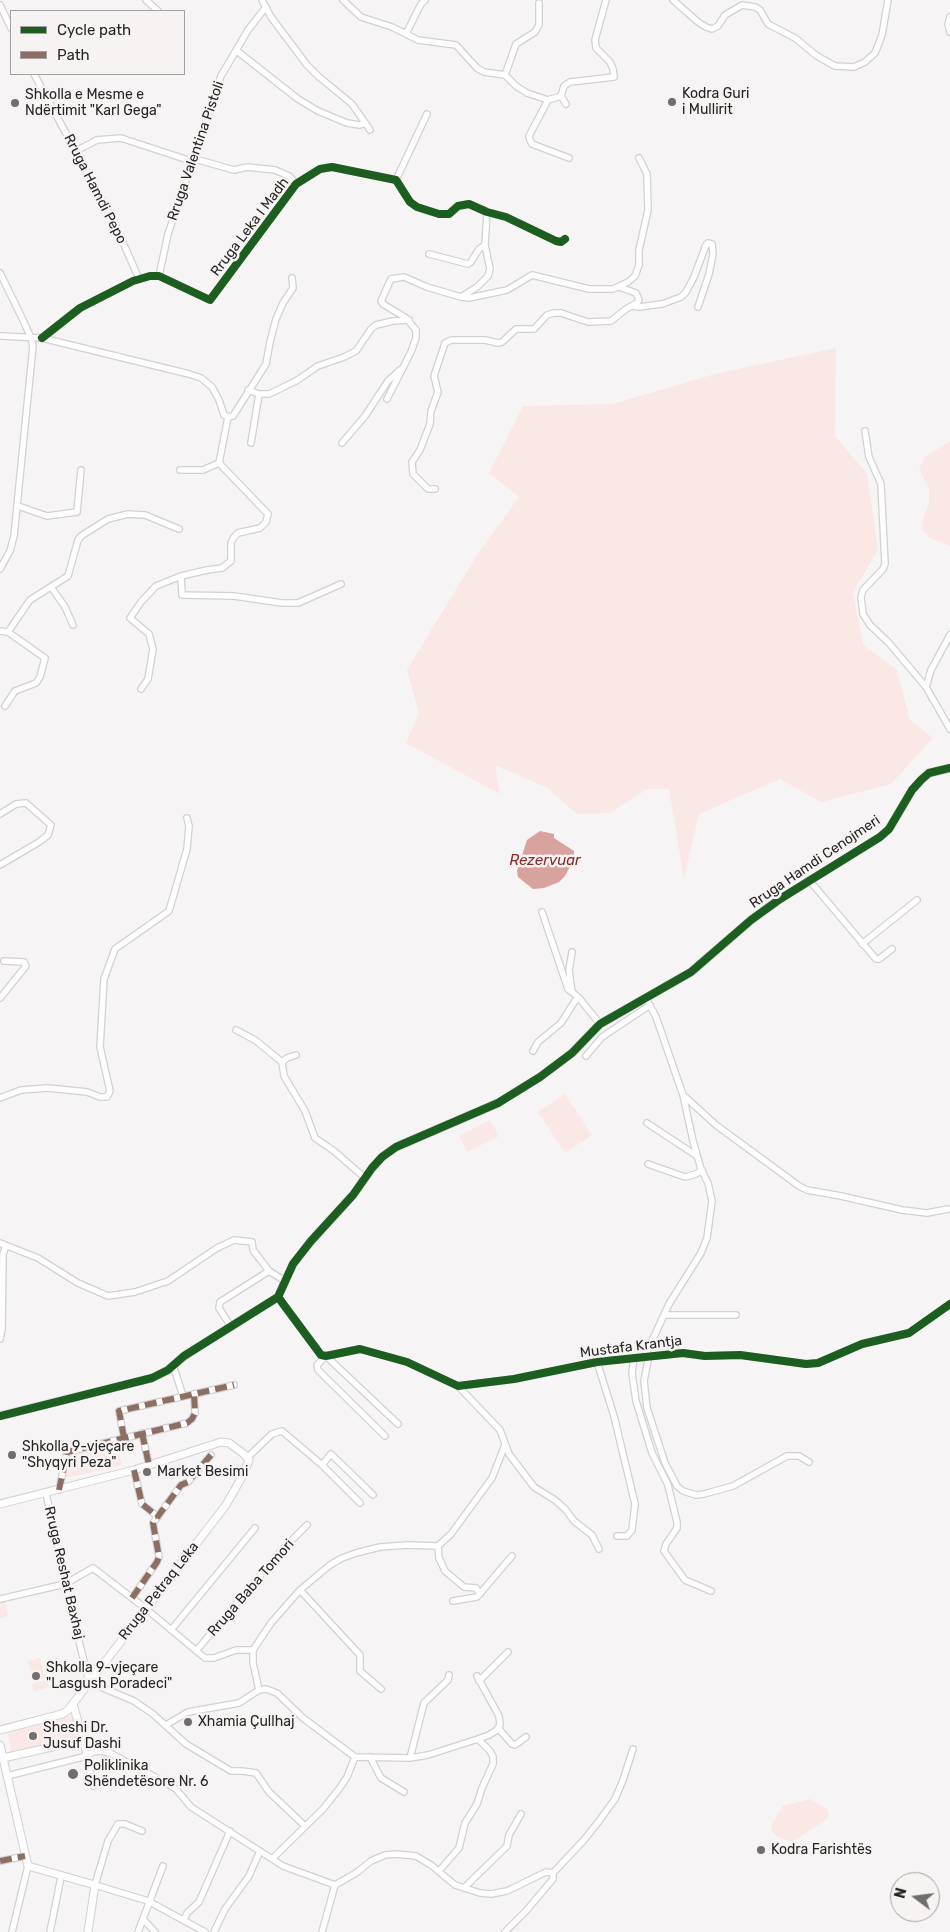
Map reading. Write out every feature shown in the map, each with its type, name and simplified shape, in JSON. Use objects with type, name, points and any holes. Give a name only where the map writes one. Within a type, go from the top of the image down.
[{"type":"street","points":[[146,0],[157,10]]},
{"type":"street","points":[[262,0],[270,17],[307,65],[352,104],[370,130]]},
{"type":"street","points":[[344,0],[361,17],[392,27],[418,40],[456,45],[477,68],[484,72],[504,75],[527,93],[548,100],[561,96]]},
{"type":"street","points":[[406,34],[421,4],[425,0]]},
{"type":"street","points":[[566,104],[561,96],[564,86],[570,82],[614,77],[614,69],[610,62],[596,48],[595,40],[606,0]]},
{"type":"street","points":[[673,0],[706,27],[712,28],[718,26],[725,15],[742,5],[755,7],[762,13],[768,24],[795,38],[817,56],[835,66],[854,67],[865,62],[876,53],[882,35],[888,0]]},
{"type":"street","points":[[504,75],[516,44],[535,32],[539,25],[539,2]]},
{"type":"street","points":[[0,5],[10,26]]},
{"type":"street","name":"Rruga Valentina Pistoli","points":[[159,276],[168,234],[222,76],[248,30],[266,7]]},
{"type":"street","points":[[950,17],[948,24],[950,32]]},
{"type":"street","points":[[237,51],[318,111],[347,123],[365,123]]},
{"type":"street","name":"Rruga Hamdi Pepo","points":[[35,75],[115,224],[139,279]]},
{"type":"street","points":[[548,100],[529,136],[530,140],[532,144],[570,158]]},
{"type":"street","points":[[427,114],[396,180],[405,196],[417,207],[445,216],[463,204],[506,217],[556,242],[561,242],[565,239]]},
{"type":"street","points":[[76,151],[97,140],[121,138],[194,161],[234,170],[247,167],[275,170],[289,176],[296,184]]},
{"type":"street","points":[[387,399],[416,338],[416,330],[409,320],[381,301],[391,279],[404,278],[426,287],[469,298],[507,290],[532,275],[589,290],[619,287],[632,278],[639,265],[639,250],[648,218],[646,174],[639,158]]},
{"type":"street","name":"Rruga Leka I Madh","points":[[159,276],[210,300],[296,184],[320,169],[332,166],[396,180]]},
{"type":"street","points":[[461,297],[477,287],[488,276],[490,269],[485,245],[487,212]]},
{"type":"street","points":[[632,306],[662,304],[680,297],[686,292],[694,277],[708,243],[712,244],[713,254],[709,274],[698,307]]},
{"type":"street","points":[[429,254],[468,264],[479,249],[485,245]]},
{"type":"street","points":[[0,273],[33,346],[14,536],[10,551],[0,569]]},
{"type":"street","points":[[42,338],[80,308],[139,279],[159,276]]},
{"type":"street","points":[[0,336],[42,338],[177,370],[201,378],[212,387],[224,415],[228,417],[234,416],[248,390],[266,364],[276,320],[283,303],[293,288],[292,278]]},
{"type":"street","points":[[435,489],[428,490],[414,474],[412,462],[428,432],[431,410],[438,392],[434,376],[445,344],[451,340],[502,342],[513,331],[521,328],[534,329],[547,315],[554,313],[562,313],[588,322],[611,321],[639,300],[636,293],[619,287]]},
{"type":"street","points":[[248,390],[259,394],[269,394],[296,381],[305,373],[318,366],[356,351],[371,329],[376,325],[409,320]]},
{"type":"street","points":[[342,443],[365,416],[388,381],[401,369]]},
{"type":"street","points":[[251,443],[259,394]]},
{"type":"street","points":[[219,463],[228,417]]},
{"type":"street","points":[[865,431],[869,457],[881,484],[885,564],[883,569],[863,590],[861,605],[870,625],[889,643],[926,687],[950,729]]},
{"type":"street","points":[[180,470],[203,470],[219,463]]},
{"type":"street","points":[[141,689],[148,679],[153,649],[149,634],[132,621],[130,618],[132,615],[156,586],[181,576],[222,568],[231,561],[231,543],[234,537],[238,534],[260,528],[266,522],[268,514],[219,463]]},
{"type":"street","points":[[18,506],[48,516],[77,512],[81,470]]},
{"type":"street","points":[[8,632],[30,600],[68,576],[78,540],[81,536],[108,519],[128,514],[145,515],[179,529]]},
{"type":"street","points":[[181,576],[182,595],[234,596],[282,604],[298,603],[341,584]]},
{"type":"street","points":[[51,587],[65,607],[74,625]]},
{"type":"street","points":[[0,631],[8,632],[45,658],[36,683],[15,691],[4,706]]},
{"type":"street","points":[[926,687],[931,670],[950,635]]},
{"type":"street","name":"Rruga Hamdi Cenojmeri","points":[[278,1297],[293,1264],[311,1241],[353,1195],[372,1168],[396,1147],[498,1103],[540,1077],[572,1053],[600,1024],[648,1002],[690,972],[751,920],[809,880],[880,837],[894,823],[912,790],[921,780],[929,773],[950,768]]},
{"type":"street","points":[[0,814],[16,804],[26,803],[51,826],[48,835],[39,842],[0,865]]},
{"type":"street","points":[[0,1098],[21,1090],[48,1088],[87,1092],[100,1097],[107,1097],[110,1091],[100,1047],[104,979],[115,949],[168,911],[187,849],[189,826],[187,818]]},
{"type":"street","points":[[809,880],[876,959],[880,959],[892,950]]},
{"type":"street","points":[[862,944],[917,900]]},
{"type":"street","points":[[542,912],[568,988],[579,998],[600,1024]]},
{"type":"street","points":[[572,952],[569,970],[572,992]]},
{"type":"street","points":[[0,998],[26,966],[24,962],[4,961]]},
{"type":"street","points":[[533,1051],[538,1042],[561,1023],[579,998]]},
{"type":"street","points":[[586,1056],[602,1037],[648,1002],[683,1095],[698,1157],[708,1183],[712,1201],[707,1238],[701,1254],[664,1315],[647,1355],[644,1381],[647,1408],[665,1464],[677,1486],[683,1491],[696,1495],[704,1494],[733,1486],[787,1456],[799,1456],[810,1462]]},
{"type":"street","points":[[236,1030],[255,1040],[282,1062],[284,1076],[305,1111],[315,1138],[334,1150],[365,1178]]},
{"type":"street","points":[[282,1062],[296,1055]]},
{"type":"street","points":[[683,1095],[716,1124],[807,1190],[902,1210],[927,1213],[948,1209]]},
{"type":"street","points":[[647,1123],[698,1157]]},
{"type":"street","points":[[648,1164],[685,1177],[702,1170]]},
{"type":"street","points":[[0,1338],[2,1337],[3,1244],[38,1258],[78,1283],[108,1296],[134,1292],[168,1281],[217,1248],[234,1240],[252,1242],[253,1250],[269,1271],[285,1281]]},
{"type":"street","points":[[230,1326],[219,1308],[220,1302],[269,1271]]},
{"type":"street","points":[[0,1416],[142,1381],[163,1373],[184,1356],[278,1297],[318,1353],[326,1356],[398,1424]]},
{"type":"street","name":"Mustafa Krantja","points":[[458,1386],[514,1379],[597,1362],[647,1355],[683,1353],[705,1356],[740,1355],[806,1364],[818,1363],[862,1344],[909,1333],[950,1304]]},
{"type":"street","points":[[664,1315],[736,1315]]},
{"type":"street","points":[[385,1436],[318,1370],[317,1365],[326,1356],[360,1349],[408,1362],[458,1386],[500,1430],[509,1454],[534,1487],[554,1500],[578,1525],[592,1536],[599,1550]]},
{"type":"street","points":[[634,1358],[632,1374],[636,1400],[652,1453],[668,1485],[678,1522],[677,1528],[666,1544],[664,1551],[684,1580],[711,1591]]},
{"type":"street","points":[[597,1362],[614,1416],[635,1504],[632,1530],[627,1536],[617,1536]]},
{"type":"street","points":[[173,1365],[183,1396]]},
{"type":"street","points":[[124,1438],[119,1411],[234,1384]]},
{"type":"street","points":[[59,1490],[67,1452],[187,1423],[195,1413],[194,1394]]},
{"type":"street","points":[[0,1504],[134,1470],[224,1442],[229,1443],[248,1457],[272,1434],[279,1431],[285,1433],[322,1465],[360,1503]]},
{"type":"street","points":[[142,1433],[149,1465]]},
{"type":"street","points":[[259,1690],[253,1664],[253,1650],[271,1623],[300,1590],[330,1565],[356,1552],[391,1546],[438,1546],[451,1534],[492,1478],[506,1445]]},
{"type":"street","points":[[132,1598],[159,1557],[153,1527],[158,1516],[180,1486],[188,1482],[211,1454]]},
{"type":"street","points":[[322,1465],[332,1454],[373,1495]]},
{"type":"street","name":"Rruga Petraq Leka","points":[[0,1730],[65,1712],[73,1704],[226,1505],[247,1466],[248,1457]]},
{"type":"street","points":[[134,1470],[142,1504],[158,1516]]},
{"type":"street","name":"Rruga Reshat Baxhaj","points":[[46,1493],[65,1584],[89,1682]]},
{"type":"street","name":"Rruga Baba Tomori","points":[[196,1651],[280,1552],[306,1525]]},
{"type":"street","points":[[171,1630],[255,1528]]},
{"type":"street","points":[[438,1546],[441,1564],[445,1571],[464,1587],[476,1588],[480,1594]]},
{"type":"street","points":[[453,1601],[477,1597],[512,1556]]},
{"type":"street","points":[[0,1599],[65,1584],[93,1568],[146,1608],[196,1651],[209,1659],[236,1650],[253,1650]]},
{"type":"street","points":[[300,1590],[360,1655],[360,1671],[381,1690]]},
{"type":"street","points":[[166,1725],[188,1712],[239,1703],[259,1690],[266,1689],[277,1693],[310,1723],[355,1757],[410,1758],[428,1755],[478,1739],[498,1728],[499,1716],[478,1678],[508,1652]]},
{"type":"street","points":[[410,1758],[424,1703],[448,1680],[449,1675]]},
{"type":"street","points":[[89,1682],[134,1701],[153,1714],[186,1744],[231,1771],[242,1770],[256,1773],[269,1792],[305,1826]]},
{"type":"street","points":[[73,1704],[93,1786]]},
{"type":"street","points":[[498,1728],[515,1745],[526,1737]]},
{"type":"street","points":[[439,1871],[459,1848],[465,1823],[478,1804],[482,1788],[493,1764],[493,1757],[490,1751],[478,1739]]},
{"type":"street","points":[[2,1761],[83,1740]]},
{"type":"street","points":[[0,1745],[2,1761],[28,1866],[12,1932]]},
{"type":"street","points":[[505,1932],[553,1879],[553,1873],[584,1840],[615,1798],[633,1749]]},
{"type":"street","points":[[7,1776],[86,1756],[93,1752],[102,1751],[120,1756],[171,1786],[191,1806],[283,1866],[335,1885]]},
{"type":"street","points":[[272,1859],[323,1809],[347,1777],[355,1757]]},
{"type":"street","points":[[370,1757],[381,1778],[404,1792]]},
{"type":"street","points":[[464,1888],[507,1846],[509,1835],[521,1814]]},
{"type":"street","points":[[88,1932],[95,1886],[108,1841],[118,1824],[125,1824],[142,1831]]},
{"type":"street","points":[[184,1920],[187,1913],[199,1902],[230,1831]]},
{"type":"street","points":[[214,1932],[225,1909],[249,1876],[260,1851]]},
{"type":"street","points":[[322,1932],[335,1885],[356,1873],[371,1861],[385,1855],[416,1856],[439,1871],[448,1881],[480,1893],[490,1894],[507,1891],[548,1872],[553,1873]]},
{"type":"street","points":[[0,1861],[25,1856]]},
{"type":"street","points":[[28,1866],[148,1901],[206,1932]]},
{"type":"street","points":[[138,1932],[148,1901],[163,1866]]},
{"type":"street","points":[[50,1932],[61,1876]]},
{"type":"street","points":[[142,1919],[155,1932]]},
{"type":"shaded area","points":[[836,348],[835,436],[867,474],[878,550],[853,592],[863,645],[897,670],[910,720],[933,738],[891,784],[821,802],[780,779],[699,814],[684,878],[669,789],[647,789],[610,813],[577,814],[546,787],[495,765],[500,794],[406,743],[419,713],[407,670],[477,555],[519,497],[489,473],[523,406],[613,404],[715,374]]},
{"type":"shaded area","points":[[950,441],[950,546],[930,538],[923,531],[922,522],[929,502],[929,489],[919,469],[925,457]]},
{"type":"shaded area","points":[[565,1094],[592,1135],[565,1153],[538,1112]]},
{"type":"shaded area","points":[[490,1120],[499,1136],[467,1152],[459,1136]]},
{"type":"shaded area","points":[[117,1445],[122,1465],[65,1478],[74,1455]]},
{"type":"shaded area","points":[[5,1601],[8,1616],[0,1618],[0,1602]]},
{"type":"shaded area","points":[[40,1658],[45,1678],[33,1681],[28,1661]]},
{"type":"shaded area","points":[[47,1680],[49,1687],[34,1691],[32,1684]]},
{"type":"shaded area","points":[[73,1715],[80,1735],[78,1739],[11,1751],[8,1732]]},
{"type":"shaded area","points":[[810,1799],[827,1809],[829,1815],[824,1821],[792,1842],[778,1837],[771,1831],[772,1824],[783,1806]]},
{"type":"water","name":"Rezervuar","points":[[540,831],[554,834],[554,838],[574,851],[574,859],[565,876],[559,882],[544,888],[533,889],[518,877],[517,871],[527,840]]},
{"type":"marked path","points":[[124,1438],[119,1411],[234,1385]]},
{"type":"marked path","points":[[59,1490],[67,1452],[187,1423],[195,1413],[194,1394]]},
{"type":"marked path","points":[[142,1433],[149,1465]]},
{"type":"marked path","points":[[132,1598],[159,1557],[153,1523],[181,1485],[188,1482],[211,1455]]},
{"type":"marked path","points":[[134,1470],[142,1504],[158,1517]]},
{"type":"marked path","points":[[0,1861],[25,1856]]},
{"type":"cycle path","points":[[42,338],[80,308],[133,281],[150,276],[159,276],[210,300],[296,184],[320,169],[332,167],[396,180],[410,202],[417,207],[439,214],[449,214],[458,206],[469,204],[487,212],[506,217],[556,241],[561,242],[565,239]]},
{"type":"cycle path","points":[[0,1416],[152,1378],[168,1370],[184,1356],[278,1297],[293,1264],[311,1241],[353,1195],[382,1157],[396,1147],[498,1103],[540,1077],[572,1053],[600,1024],[691,972],[751,920],[780,899],[880,837],[889,829],[912,790],[921,780],[929,773],[950,768]]},
{"type":"cycle path","points":[[278,1297],[321,1355],[326,1356],[360,1349],[407,1362],[458,1386],[514,1379],[597,1362],[683,1353],[705,1356],[740,1355],[806,1364],[818,1363],[862,1344],[909,1333],[950,1304]]},
{"type":"place","name":"Kodra Guri i Mullirit","points":[[672,102]]},
{"type":"place","name":"Shkolla e Mesme e Ndërtimit \"Karl Gega\"","points":[[15,103]]},
{"type":"place","name":"Shkolla 9-vjeçare \"Shyqyri Peza\"","points":[[12,1455]]},
{"type":"place","name":"Market Besimi","points":[[147,1472]]},
{"type":"place","name":"Shkolla 9-vjeçare \"Lasgush Poradeci\"","points":[[36,1676]]},
{"type":"place","name":"Xhamia Çullhaj","points":[[188,1722]]},
{"type":"place","name":"Sheshi Dr. Jusuf Dashi","points":[[33,1736]]},
{"type":"place","name":"Poliklinika Shëndetësore Nr. 6","points":[[73,1774]]},
{"type":"place","name":"Kodra Farishtës","points":[[761,1850]]}]
